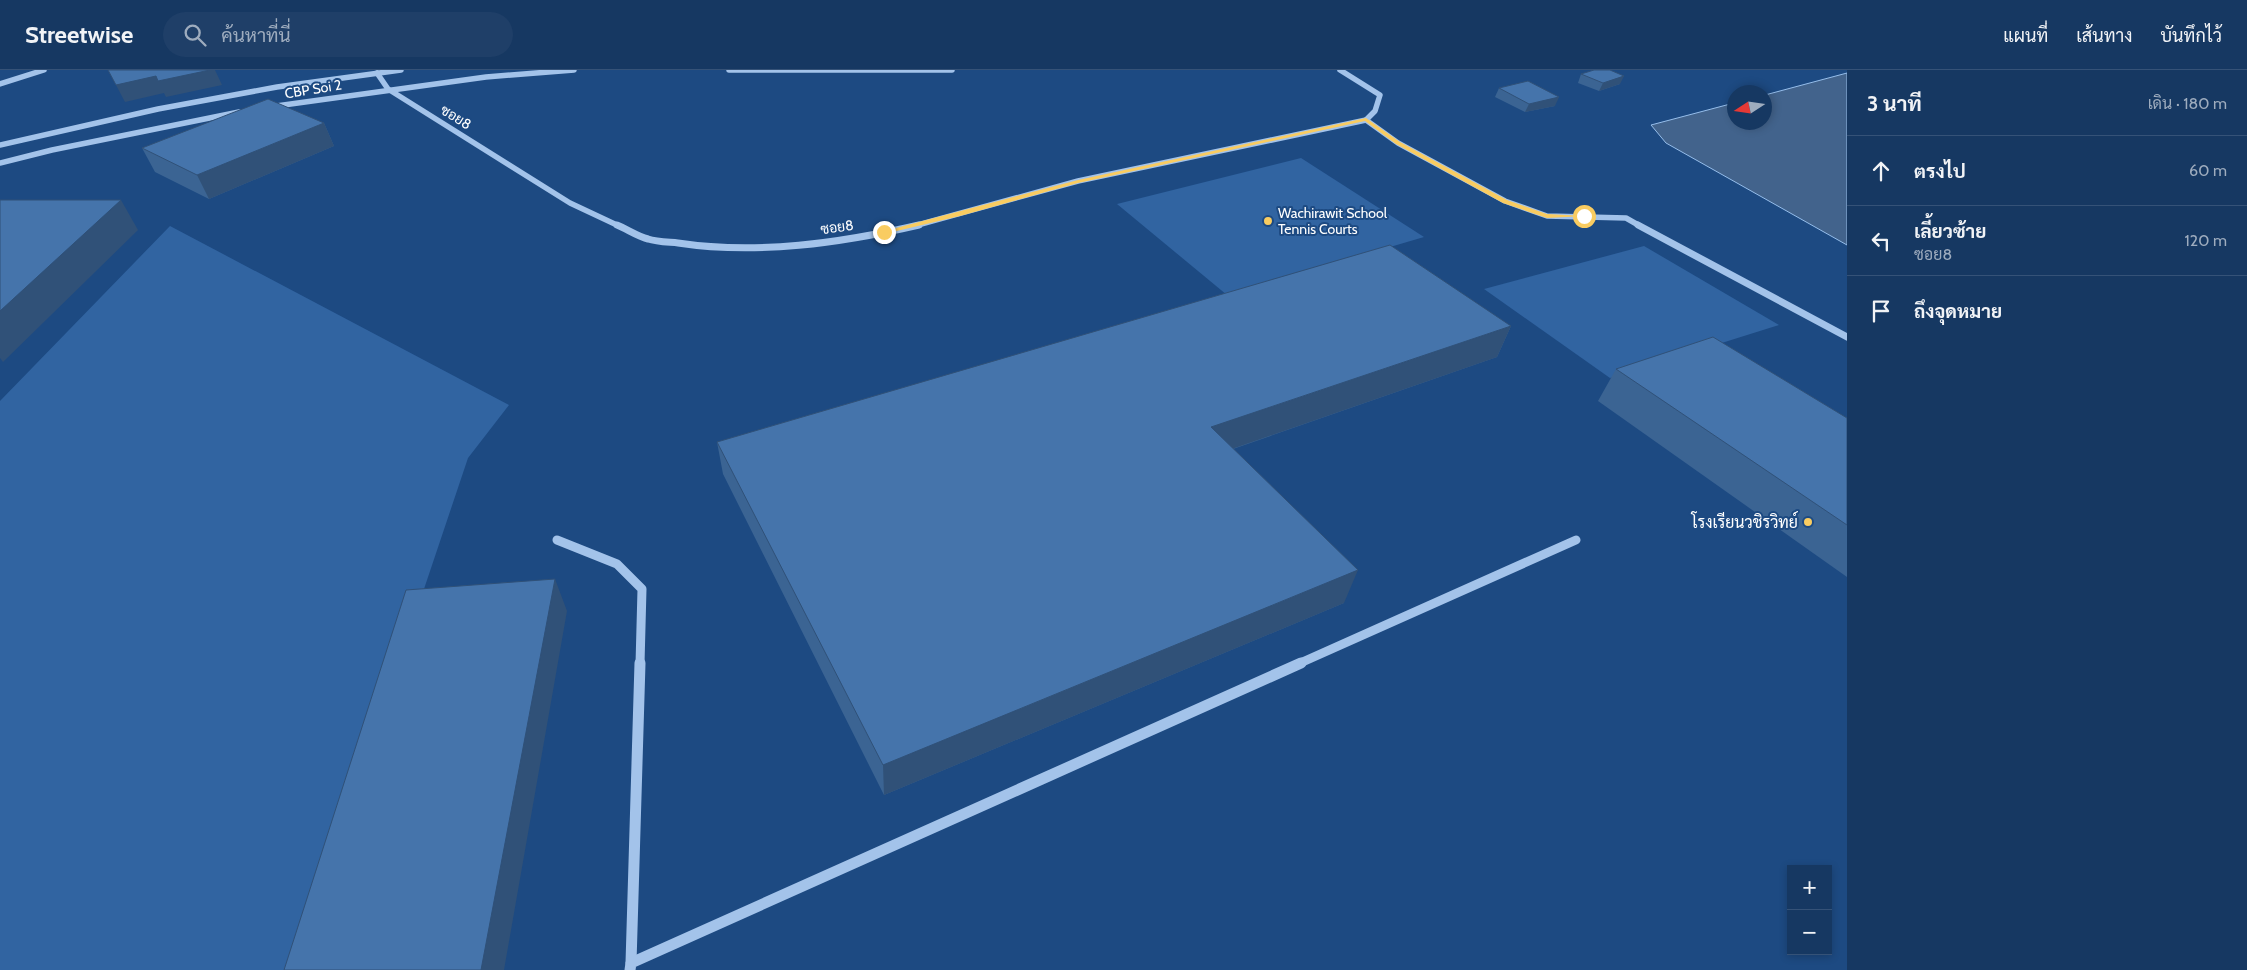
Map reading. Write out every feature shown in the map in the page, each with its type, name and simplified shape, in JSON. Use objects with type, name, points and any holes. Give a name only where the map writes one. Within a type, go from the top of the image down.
[{"type":"street","points":[[0,84],[44,70]]},
{"type":"street","points":[[333,70],[336,79]]},
{"type":"street","name":"CBP Soi 2","points":[[0,145],[158,110],[278,87],[401,70]]},
{"type":"street","name":"CBP Soi 2","points":[[259,108],[486,77],[574,70]]},
{"type":"street","points":[[729,70],[952,70]]},
{"type":"street","points":[[1340,70],[1380,95],[1375,110],[1366,120],[1398,143],[1505,201],[1547,216],[1626,218],[1847,337]]},
{"type":"street","name":"ซอย8","points":[[377,73],[388,89],[570,203],[648,239],[697,246],[746,248],[814,243],[884,232],[958,215],[1078,181],[1366,120]]},
{"type":"street","points":[[0,163],[52,150],[250,110]]},
{"type":"street","points":[[557,540],[617,564],[642,589],[631,967],[1576,540]]},
{"type":"shaded area","points":[[1847,73],[1847,245],[1666,143],[1651,125],[1727,105],[1727,130],[1772,130],[1772,93]]},
{"type":"shaded area","name":"Wachirawit School Tennis Courts","points":[[1301,158],[1424,237],[1227,295],[1117,204]]},
{"type":"shaded area","points":[[170,226],[509,405],[468,458],[296,970],[0,970],[0,401]]},
{"type":"shaded area","points":[[1644,246],[1779,325],[1610,378],[1484,289]]},
{"type":"building","points":[[108,70],[210,70],[158,81],[156,76],[116,85]]},
{"type":"building","points":[[1594,70],[1610,70],[1624,76],[1603,83],[1581,74]]},
{"type":"building","points":[[1528,81],[1559,97],[1529,104],[1499,88]]},
{"type":"building","points":[[268,99],[324,123],[197,175],[142,148]]},
{"type":"building","points":[[0,200],[121,200],[0,311]]},
{"type":"building","points":[[1390,245],[1511,326],[1211,427],[1358,570],[883,765],[717,442]]},
{"type":"building","points":[[1713,337],[1847,418],[1847,525],[1616,369]]},
{"type":"building","points":[[555,579],[481,970],[284,970],[406,590]]},
{"type":"place","name":"Wachirawit School Tennis Courts","points":[[1268,221]]},
{"type":"place","name":"โรงเรียนวชิรวิทย์","points":[[1808,522]]},
{"type":"route","points":[[884,232],[958,215],[1078,181],[1366,120],[1398,143],[1505,201],[1547,216],[1584,216]]}]
